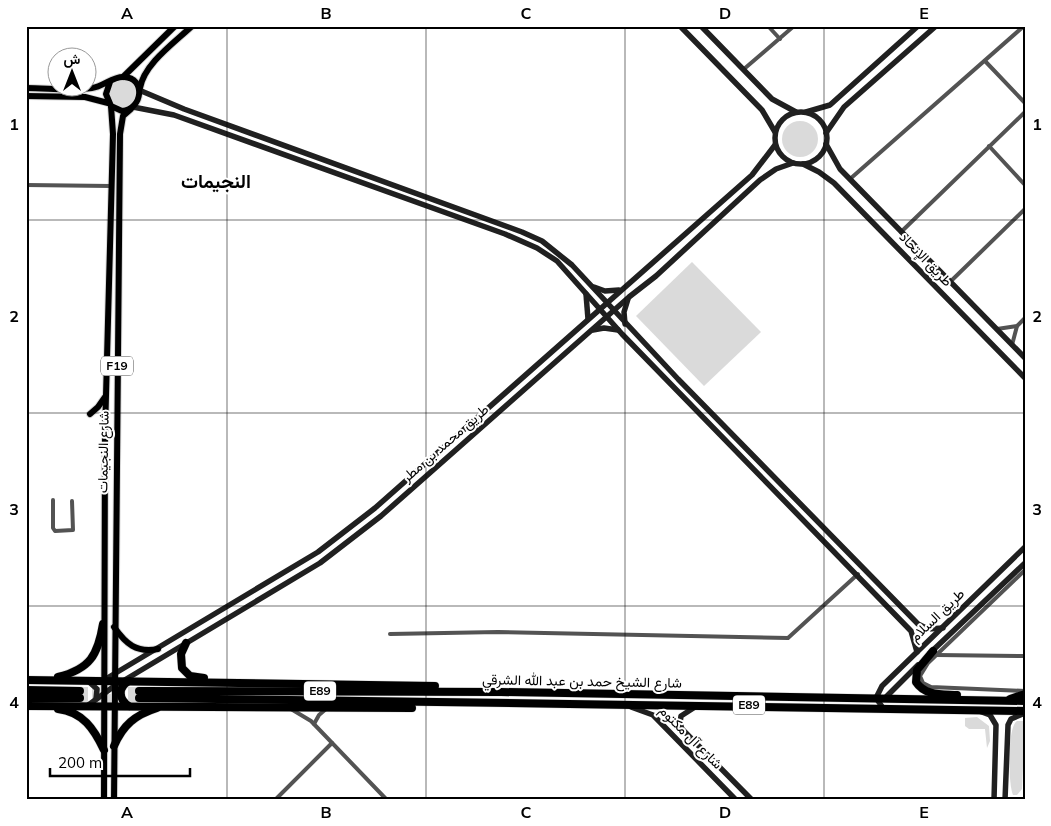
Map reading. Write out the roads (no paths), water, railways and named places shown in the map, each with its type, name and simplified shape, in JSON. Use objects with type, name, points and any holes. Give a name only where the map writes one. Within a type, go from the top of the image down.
[{"type":"highway","points":[[50,680],[86,665],[97,650],[103,624]]},
{"type":"highway","points":[[186,643],[180,662],[186,673],[190,676],[228,683]]},
{"type":"highway","points":[[935,653],[917,670],[916,682],[920,688],[931,693],[994,701]]},
{"type":"highway","points":[[26,680],[463,687],[490,688],[501,692]]},
{"type":"highway","points":[[126,681],[120,693],[123,701],[129,706]]},
{"type":"highway","points":[[26,690],[80,695],[27,703]]},
{"type":"highway","name":"شارع الشيخ حمد بن عبد الله الشرقي","points":[[1025,695],[1015,696],[1008,701],[881,703],[871,708],[699,704],[474,705],[139,695],[501,692],[866,698],[881,703],[895,709],[1025,712]]},
{"type":"highway","points":[[793,706],[802,704],[868,704],[870,700],[866,698]]},
{"type":"highway","points":[[895,709],[891,706],[893,702],[956,703],[978,700]]},
{"type":"highway","points":[[27,703],[86,706],[327,709],[385,709],[474,705]]},
{"type":"highway","points":[[27,703],[79,716],[94,730],[104,750]]},
{"type":"highway","points":[[114,746],[123,728],[132,719],[165,706]]},
{"type":"main road","points":[[26,88],[85,89],[123,77],[175,26]]},
{"type":"main road","name":"F19","points":[[132,108],[139,98],[141,80],[148,69],[192,26]]},
{"type":"main road","points":[[123,77],[133,80],[139,90]]},
{"type":"main road","name":"F19","points":[[109,104],[106,91],[110,82]]},
{"type":"main road","points":[[26,96],[85,97],[109,104],[122,111],[132,108]]},
{"type":"main road","name":"شارع النجيمات","points":[[104,800],[103,624],[106,393],[113,134],[109,104]]},
{"type":"main road","name":"شارع النجيمات","points":[[114,800],[113,681],[120,134],[123,116],[132,108]]},
{"type":"main road","points":[[90,414],[102,403],[106,393]]},
{"type":"main road","points":[[114,626],[131,646],[142,650],[158,649]]},
{"type":"street","points":[[680,26],[762,110],[775,132],[775,145],[783,158],[793,163],[803,164],[818,158],[826,144],[826,133],[817,118],[805,112]]},
{"type":"street","points":[[701,26],[772,99],[796,112]]},
{"type":"street","points":[[768,26],[780,39]]},
{"type":"street","points":[[744,69],[794,26]]},
{"type":"street","points":[[775,132],[784,117],[796,112],[805,112],[830,105],[918,26]]},
{"type":"street","points":[[826,133],[844,107],[936,26]]},
{"type":"street","points":[[850,179],[1024,26]]},
{"type":"street","points":[[985,60],[1025,103]]},
{"type":"street","points":[[139,90],[192,112],[522,232],[542,241],[559,253],[592,286],[625,324],[676,377],[923,628],[932,630],[943,628]]},
{"type":"street","points":[[132,108],[174,115],[505,234],[537,248],[557,262],[618,330],[884,601],[912,631],[918,652]]},
{"type":"street","points":[[901,232],[1025,112]]},
{"type":"street","name":"طريق اﻹتحاد","points":[[826,144],[834,160],[850,179],[1025,358]]},
{"type":"street","name":"طريق محمد بن مطر","points":[[86,706],[104,693],[113,681],[158,649],[318,552],[375,508],[752,175],[775,145]]},
{"type":"street","points":[[989,146],[1025,185]]},
{"type":"street","name":"طريق محمد بن مطر","points":[[126,681],[328,557],[381,516],[591,330],[656,276],[760,180],[776,169],[793,163]]},
{"type":"street","name":"طريق اﻹتحاد","points":[[803,164],[819,172],[834,183],[1025,378]]},
{"type":"street","points":[[26,185],[112,186]]},
{"type":"street","points":[[950,282],[1025,209]]},
{"type":"street","points":[[592,286],[605,291],[621,290]]},
{"type":"street","points":[[585,292],[588,319]]},
{"type":"street","points":[[625,324],[624,312],[628,298]]},
{"type":"street","points":[[997,329],[1016,326],[1025,318]]},
{"type":"street","points":[[1012,345],[1016,326]]},
{"type":"street","points":[[591,330],[604,328],[618,330]]},
{"type":"street","points":[[667,380],[669,375],[676,377]]},
{"type":"street","points":[[744,459],[752,462],[755,458]]},
{"type":"street","points":[[53,500],[53,528],[55,531],[73,530],[72,501]]},
{"type":"street","points":[[802,518],[806,514],[812,515]]},
{"type":"street","name":"طريق السلام","points":[[881,703],[882,686],[1025,547]]},
{"type":"street","name":"طريق السلام","points":[[881,703],[935,653],[1025,564]]},
{"type":"street","points":[[1025,570],[935,653],[920,673],[921,682],[927,686],[1025,695]]},
{"type":"street","points":[[390,634],[498,632],[788,638],[858,574]]},
{"type":"street","points":[[1009,578],[1010,585]]},
{"type":"street","points":[[884,601],[891,602],[892,597]]},
{"type":"street","points":[[935,653],[1025,656]]},
{"type":"street","points":[[86,680],[96,686],[98,693],[96,699]]},
{"type":"street","name":"شارع آل مكتوم","points":[[622,704],[653,715],[736,800]]},
{"type":"street","name":"شارع آل مكتوم","points":[[699,704],[684,712],[680,720],[682,729],[752,800]]},
{"type":"street","points":[[287,708],[314,724],[387,800]]},
{"type":"street","points":[[314,724],[319,715],[327,709]]},
{"type":"street","points":[[976,710],[990,715],[995,722],[994,800]]},
{"type":"street","points":[[1005,800],[1008,725],[1011,719],[1025,712]]},
{"type":"street","points":[[683,746],[686,741],[693,742]]},
{"type":"street","points":[[275,800],[332,743]]},
{"type":"street","points":[[994,772],[1005,772]]},
{"type":"tunnel","points":[[80,691],[104,691]]},
{"type":"tunnel","points":[[116,691],[139,691]]},
{"type":"tunnel","points":[[80,698],[139,698]]},
{"type":"district","name":"النجيمات","points":[[216,181]]}]
